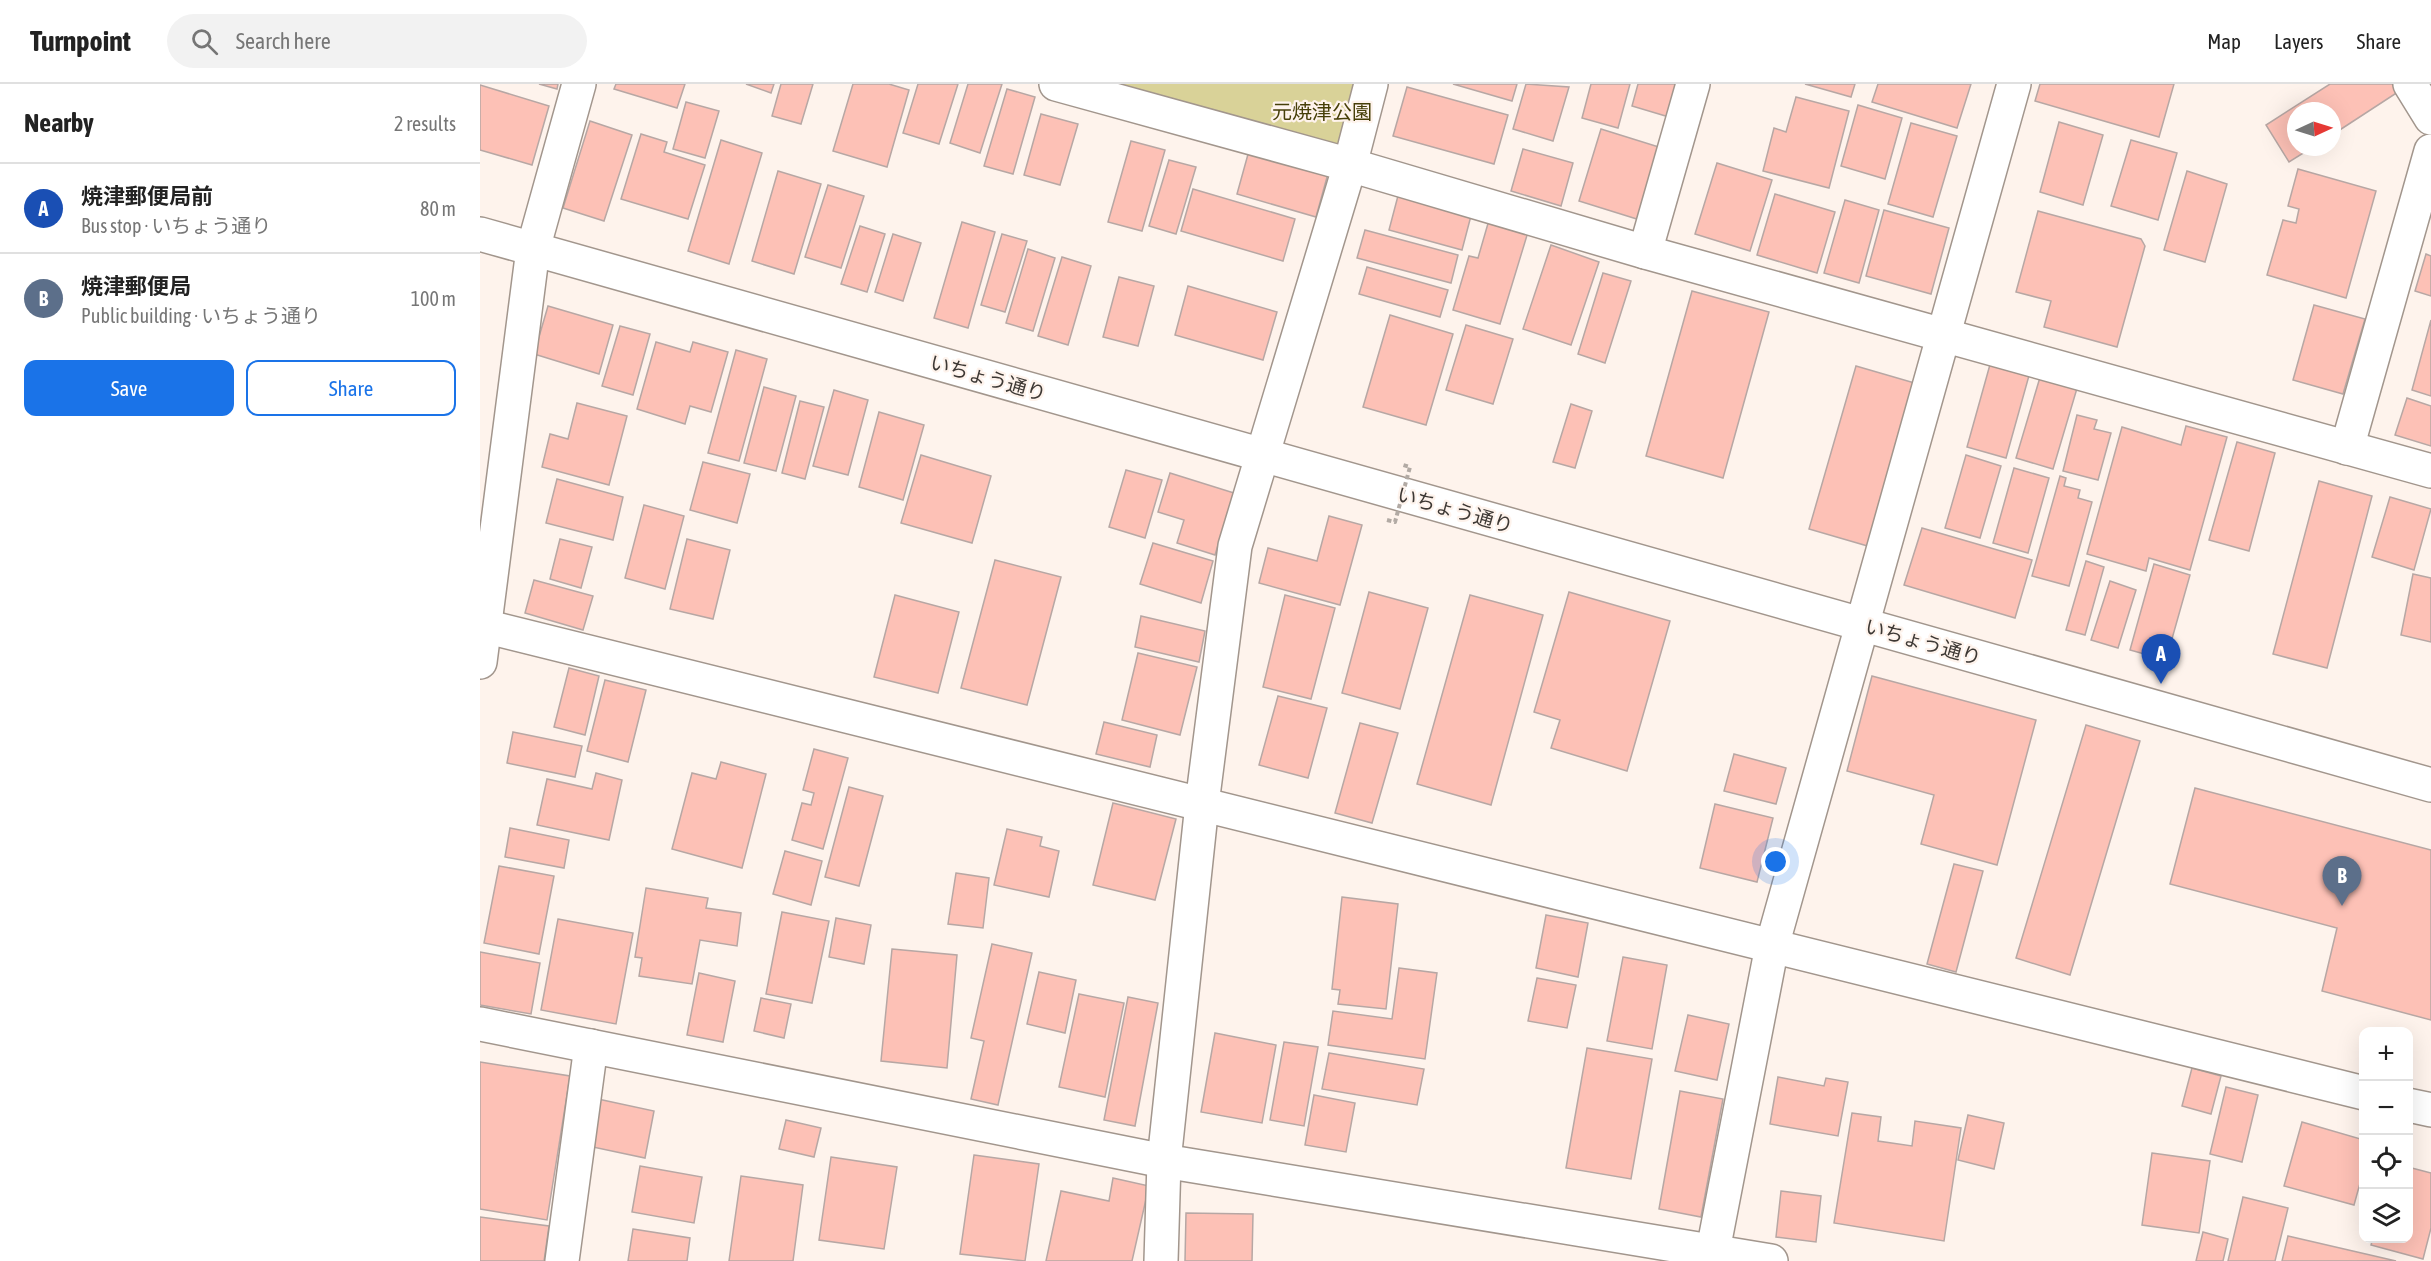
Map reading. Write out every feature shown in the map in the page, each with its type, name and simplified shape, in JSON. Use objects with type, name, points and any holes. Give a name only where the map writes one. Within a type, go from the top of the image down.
[{"type":"street","points":[[480,662],[482,626],[532,249],[579,84]]},
{"type":"street","points":[[1056,84],[1350,165],[1645,252],[2431,471]]},
{"type":"street","points":[[1161,1261],[1164,1161],[1202,804],[1235,546],[1350,165],[1371,84]]},
{"type":"street","points":[[1645,252],[1693,84]]},
{"type":"street","points":[[1712,1257],[1772,946],[2014,84]]},
{"type":"street","points":[[2410,84],[2431,118]]},
{"type":"street","points":[[2347,448],[2431,151]]},
{"type":"street","name":"いちょう通り","points":[[480,234],[2431,785]]},
{"type":"street","points":[[482,626],[2359,1093]]},
{"type":"street","points":[[480,1024],[1164,1161],[1712,1257],[1771,1261]]},
{"type":"street","points":[[562,1261],[591,1046]]},
{"type":"street","points":[[2413,1106],[2431,1110]]},
{"type":"path","points":[[1387,520],[1395,522],[1410,467],[1403,465]]},
{"type":"green space","name":"元焼津公園","points":[[1119,84],[1356,84],[1341,145]]},
{"type":"building","points":[[539,84],[558,84],[557,89]]},
{"type":"building","points":[[616,84],[685,84],[677,108],[614,89]]},
{"type":"building","points":[[746,84],[774,84],[771,93]]},
{"type":"building","points":[[781,84],[813,84],[801,124],[772,116]]},
{"type":"building","points":[[853,84],[889,84],[909,90],[887,167],[833,151]]},
{"type":"building","points":[[918,84],[958,84],[939,144],[903,133]]},
{"type":"building","points":[[968,84],[1002,84],[980,153],[950,143]]},
{"type":"building","points":[[1453,84],[1517,84],[1512,101]]},
{"type":"building","points":[[1526,84],[1569,87],[1553,141],[1513,129]]},
{"type":"building","points":[[1591,84],[1630,84],[1618,128],[1582,118]]},
{"type":"building","points":[[1638,84],[1679,84],[1669,117],[1632,106]]},
{"type":"building","points":[[1805,84],[1855,84],[1851,97]]},
{"type":"building","points":[[1878,84],[1971,84],[1957,128],[1872,102]]},
{"type":"building","points":[[2040,84],[2174,84],[2159,137],[2035,101]]},
{"type":"building","points":[[2330,84],[2392,84],[2398,92],[2341,129],[2341,102],[2302,102]]},
{"type":"building","points":[[480,85],[549,106],[532,165],[480,150]]},
{"type":"building","points":[[1407,87],[1508,115],[1494,164],[1393,136]]},
{"type":"building","points":[[1007,89],[1035,97],[1013,174],[984,166]]},
{"type":"building","points":[[1796,97],[1849,111],[1829,188],[1763,171],[1774,128],[1786,132]]},
{"type":"building","points":[[686,102],[719,111],[705,158],[673,149]]},
{"type":"building","points":[[1858,105],[1902,118],[1885,179],[1841,166]]},
{"type":"building","points":[[2287,112],[2287,156],[2299,156],[2289,162],[2266,125]]},
{"type":"building","points":[[1041,114],[1078,124],[1060,185],[1024,175]]},
{"type":"building","points":[[590,121],[632,135],[604,221],[563,208]]},
{"type":"building","points":[[2059,122],[2103,135],[2083,205],[2040,192]]},
{"type":"building","points":[[1911,123],[1957,136],[1933,217],[1888,204]]},
{"type":"building","points":[[1601,129],[1662,148],[1640,220],[1579,201]]},
{"type":"building","points":[[641,134],[667,142],[664,152],[705,165],[688,219],[621,199]]},
{"type":"building","points":[[721,140],[762,153],[729,264],[688,251]]},
{"type":"building","points":[[2131,140],[2177,153],[2158,220],[2111,206]]},
{"type":"building","points":[[1131,141],[1165,150],[1142,231],[1108,222]]},
{"type":"building","points":[[1250,147],[1329,170],[1316,217],[1237,194]]},
{"type":"building","points":[[1523,149],[1573,163],[1561,206],[1511,191]]},
{"type":"building","points":[[1169,160],[1196,167],[1176,234],[1149,226]]},
{"type":"building","points":[[1717,163],[1772,180],[1750,251],[1695,234]]},
{"type":"building","points":[[2298,169],[2376,191],[2346,298],[2267,275],[2283,220],[2296,223],[2299,209],[2288,206]]},
{"type":"building","points":[[778,171],[821,184],[794,274],[752,261]]},
{"type":"building","points":[[2187,171],[2227,184],[2205,262],[2164,250]]},
{"type":"building","points":[[828,185],[864,196],[841,268],[805,257]]},
{"type":"building","points":[[1193,189],[1295,219],[1283,261],[1181,231]]},
{"type":"building","points":[[1399,192],[1472,212],[1462,250],[1389,230]]},
{"type":"building","points":[[1775,194],[1835,212],[1817,273],[1757,255]]},
{"type":"building","points":[[1845,200],[1879,210],[1859,283],[1824,273]]},
{"type":"building","points":[[1884,210],[1949,228],[1931,294],[1866,276]]},
{"type":"building","points":[[2038,211],[2141,239],[2145,246],[2117,347],[2044,327],[2051,301],[2016,292]]},
{"type":"building","points":[[1489,220],[1528,232],[1500,324],[1453,310],[1469,256],[1478,258]]},
{"type":"building","points":[[962,222],[995,232],[968,328],[934,318]]},
{"type":"building","points":[[860,226],[885,234],[867,292],[841,284]]},
{"type":"building","points":[[1365,230],[1458,255],[1451,283],[1357,258]]},
{"type":"building","points":[[893,234],[921,243],[903,301],[875,292]]},
{"type":"building","points":[[1002,234],[1027,241],[1005,312],[981,305]]},
{"type":"building","points":[[1551,245],[1599,262],[1571,345],[1523,329]]},
{"type":"building","points":[[1028,249],[1055,258],[1033,331],[1006,323]]},
{"type":"building","points":[[2426,254],[2431,256],[2431,296],[2415,291]]},
{"type":"building","points":[[1062,257],[1091,266],[1068,345],[1038,336]]},
{"type":"building","points":[[1367,267],[1448,290],[1440,317],[1359,294]]},
{"type":"building","points":[[1603,273],[1631,281],[1605,363],[1578,354]]},
{"type":"building","points":[[1119,277],[1154,286],[1138,346],[1103,337]]},
{"type":"building","points":[[1188,286],[1277,312],[1263,360],[1175,335]]},
{"type":"building","points":[[1692,291],[1769,312],[1723,478],[1646,456]]},
{"type":"building","points":[[2314,305],[2365,319],[2343,394],[2293,380]]},
{"type":"building","points":[[548,306],[613,325],[599,374],[534,354]]},
{"type":"building","points":[[1390,315],[1453,334],[1426,425],[1363,407]]},
{"type":"building","points":[[2431,320],[2431,396],[2412,390]]},
{"type":"building","points":[[1466,325],[1513,339],[1493,404],[1446,390]]},
{"type":"building","points":[[620,326],[650,334],[633,395],[602,386]]},
{"type":"building","points":[[656,342],[690,352],[693,342],[728,352],[711,412],[690,406],[685,424],[637,409]]},
{"type":"building","points":[[736,350],[767,359],[739,461],[708,453]]},
{"type":"building","points":[[1991,361],[2030,372],[2006,458],[1967,447]]},
{"type":"building","points":[[1856,366],[1918,384],[1871,547],[1809,529]]},
{"type":"building","points":[[2041,374],[2078,385],[2053,469],[2016,458]]},
{"type":"building","points":[[764,387],[796,396],[776,471],[744,463]]},
{"type":"building","points":[[834,390],[868,400],[848,475],[813,466]]},
{"type":"building","points":[[2407,398],[2431,406],[2431,446],[2395,435]]},
{"type":"building","points":[[800,401],[824,407],[805,479],[782,473]]},
{"type":"building","points":[[577,403],[627,416],[609,485],[542,467],[550,434],[568,439]]},
{"type":"building","points":[[1571,404],[1592,411],[1575,468],[1553,462]]},
{"type":"building","points":[[879,412],[924,425],[903,500],[859,487]]},
{"type":"building","points":[[2077,415],[2097,420],[2094,429],[2111,433],[2098,480],[2063,471]]},
{"type":"building","points":[[2186,426],[2227,437],[2190,570],[2149,558],[2146,571],[2087,554],[2122,427],[2181,445]]},
{"type":"building","points":[[2237,442],[2275,453],[2249,551],[2209,540]]},
{"type":"building","points":[[921,455],[991,476],[972,543],[901,523]]},
{"type":"building","points":[[1966,455],[2001,466],[1980,538],[1945,528]]},
{"type":"building","points":[[703,462],[750,474],[737,523],[690,510]]},
{"type":"building","points":[[2014,468],[2049,478],[2028,553],[1993,543]]},
{"type":"building","points":[[1126,470],[1162,480],[1145,538],[1109,527]]},
{"type":"building","points":[[1170,473],[1234,493],[1215,555],[1177,543],[1184,520],[1158,512]]},
{"type":"building","points":[[2060,476],[2066,478],[2064,486],[2080,490],[2078,498],[2092,502],[2069,586],[2032,576]]},
{"type":"building","points":[[557,479],[623,497],[613,540],[546,523]]},
{"type":"building","points":[[2319,481],[2372,496],[2327,668],[2273,654]]},
{"type":"building","points":[[2390,497],[2431,509],[2414,570],[2372,557]]},
{"type":"building","points":[[644,505],[684,516],[665,589],[625,578]]},
{"type":"building","points":[[1329,516],[1362,525],[1340,605],[1259,583],[1268,548],[1317,561]]},
{"type":"building","points":[[1922,528],[2032,560],[2015,618],[1904,585]]},
{"type":"building","points":[[560,539],[592,547],[581,588],[550,579]]},
{"type":"building","points":[[687,539],[730,550],[713,619],[670,609]]},
{"type":"building","points":[[1153,543],[1213,561],[1201,603],[1140,584]]},
{"type":"building","points":[[995,560],[1061,577],[1027,705],[961,688]]},
{"type":"building","points":[[2086,561],[2104,567],[2085,635],[2066,630]]},
{"type":"building","points":[[2154,564],[2190,575],[2166,660],[2130,650]]},
{"type":"building","points":[[2413,574],[2431,578],[2431,642],[2401,635]]},
{"type":"building","points":[[534,580],[593,596],[583,630],[525,613]]},
{"type":"building","points":[[2110,581],[2136,590],[2118,648],[2091,640]]},
{"type":"building","points":[[1369,592],[1428,608],[1400,709],[1342,693]]},
{"type":"building","points":[[1569,592],[1670,621],[1627,771],[1551,748],[1560,720],[1534,712]]},
{"type":"building","points":[[895,595],[959,612],[938,693],[874,677]]},
{"type":"building","points":[[1285,595],[1335,608],[1311,699],[1263,687]]},
{"type":"building","points":[[1470,595],[1543,615],[1491,805],[1417,784]]},
{"type":"building","points":[[1141,616],[1205,631],[1199,662],[1135,647]]},
{"type":"building","points":[[1138,653],[1197,667],[1180,735],[1122,720]]},
{"type":"building","points":[[569,668],[599,676],[585,735],[554,727]]},
{"type":"building","points":[[1872,676],[2036,720],[1997,865],[1921,844],[1934,795],[1847,771]]},
{"type":"building","points":[[605,680],[646,690],[628,762],[587,751]]},
{"type":"building","points":[[1278,696],[1327,708],[1308,778],[1259,765]]},
{"type":"building","points":[[1104,722],[1157,735],[1150,767],[1096,754]]},
{"type":"building","points":[[1360,723],[1398,733],[1372,823],[1335,813]]},
{"type":"building","points":[[2086,725],[2140,741],[2070,975],[2016,958]]},
{"type":"building","points":[[513,732],[582,746],[575,777],[507,763]]},
{"type":"building","points":[[814,749],[848,758],[823,849],[792,840],[802,803],[811,805],[814,793],[803,790]]},
{"type":"building","points":[[1734,754],[1786,768],[1776,804],[1724,791]]},
{"type":"building","points":[[721,762],[766,774],[742,868],[672,849],[692,773],[716,779]]},
{"type":"building","points":[[596,773],[622,780],[609,840],[537,825],[547,779],[592,789]]},
{"type":"building","points":[[849,787],[883,796],[859,886],[825,877]]},
{"type":"building","points":[[2195,788],[2431,850],[2431,1020],[2322,991],[2337,928],[2170,884]]},
{"type":"building","points":[[1113,803],[1176,819],[1155,900],[1093,885]]},
{"type":"building","points":[[1715,804],[1773,818],[1757,882],[1700,868]]},
{"type":"building","points":[[510,828],[569,840],[564,868],[505,857]]},
{"type":"building","points":[[1007,829],[1042,837],[1040,846],[1059,851],[1049,897],[994,885]]},
{"type":"building","points":[[785,851],[822,861],[811,905],[773,894]]},
{"type":"building","points":[[1954,864],[1983,871],[1956,972],[1927,964]]},
{"type":"building","points":[[499,866],[554,876],[539,954],[484,943]]},
{"type":"building","points":[[956,873],[989,878],[983,928],[948,924]]},
{"type":"building","points":[[646,888],[708,898],[706,908],[741,913],[737,946],[700,940],[692,984],[639,976],[642,958],[635,957]]},
{"type":"building","points":[[1342,897],[1398,904],[1386,1009],[1338,1004],[1340,990],[1332,989]]},
{"type":"building","points":[[782,912],[829,921],[812,1003],[766,994]]},
{"type":"building","points":[[1546,915],[1588,923],[1578,977],[1536,968]]},
{"type":"building","points":[[836,918],[871,925],[864,964],[829,957]]},
{"type":"building","points":[[558,919],[633,933],[616,1024],[541,1010]]},
{"type":"building","points":[[992,944],[1032,953],[998,1105],[971,1099],[984,1041],[971,1038]]},
{"type":"building","points":[[892,949],[957,955],[947,1068],[881,1061]]},
{"type":"building","points":[[480,952],[540,963],[531,1014],[480,1005]]},
{"type":"building","points":[[1623,957],[1667,965],[1652,1049],[1607,1041]]},
{"type":"building","points":[[1399,968],[1437,973],[1425,1059],[1328,1045],[1333,1011],[1392,1019]]},
{"type":"building","points":[[1039,972],[1076,980],[1065,1033],[1027,1024]]},
{"type":"building","points":[[699,973],[735,981],[723,1042],[687,1035]]},
{"type":"building","points":[[1537,978],[1576,985],[1567,1028],[1528,1021]]},
{"type":"building","points":[[1079,994],[1124,1003],[1105,1097],[1059,1087]]},
{"type":"building","points":[[1128,997],[1158,1003],[1135,1126],[1104,1120]]},
{"type":"building","points":[[761,998],[791,1004],[784,1038],[754,1031]]},
{"type":"building","points":[[1688,1015],[1729,1024],[1717,1080],[1675,1071]]},
{"type":"building","points":[[1215,1033],[1276,1045],[1262,1123],[1201,1112]]},
{"type":"building","points":[[1284,1042],[1318,1047],[1304,1126],[1270,1120]]},
{"type":"building","points":[[1587,1048],[1652,1059],[1631,1179],[1566,1168]]},
{"type":"building","points":[[1329,1053],[1424,1069],[1417,1105],[1322,1089]]},
{"type":"building","points":[[480,1062],[570,1076],[547,1220],[480,1209]]},
{"type":"building","points":[[2192,1068],[2221,1076],[2211,1114],[2182,1106]]},
{"type":"building","points":[[1778,1077],[1824,1086],[1826,1078],[1848,1082],[1838,1136],[1770,1124]]},
{"type":"building","points":[[2226,1087],[2258,1095],[2242,1162],[2210,1154]]},
{"type":"building","points":[[1680,1091],[1723,1099],[1701,1217],[1659,1209]]},
{"type":"building","points":[[1314,1095],[1355,1103],[1346,1152],[1305,1145]]},
{"type":"building","points":[[598,1099],[654,1111],[645,1158],[588,1146]]},
{"type":"building","points":[[1852,1113],[1881,1117],[1878,1141],[1912,1146],[1915,1121],[1961,1128],[1944,1241],[1834,1223]]},
{"type":"building","points":[[1968,1115],[2004,1123],[1994,1169],[1958,1160]]},
{"type":"building","points":[[786,1120],[821,1128],[814,1157],[779,1149]]},
{"type":"building","points":[[2302,1122],[2359,1139],[2359,1187],[2354,1205],[2284,1186]]},
{"type":"building","points":[[2152,1153],[2210,1161],[2199,1233],[2142,1225]]},
{"type":"building","points":[[974,1155],[1039,1164],[1025,1261],[960,1254]]},
{"type":"building","points":[[831,1157],[897,1167],[884,1249],[819,1240]]},
{"type":"building","points":[[640,1166],[702,1177],[694,1223],[632,1212]]},
{"type":"building","points":[[2413,1168],[2431,1173],[2431,1228],[2423,1259],[2371,1245],[2372,1243],[2413,1243]]},
{"type":"building","points":[[741,1176],[803,1185],[793,1261],[729,1261]]},
{"type":"building","points":[[1113,1178],[1149,1186],[1132,1261],[1046,1261],[1061,1191],[1109,1201]]},
{"type":"building","points":[[1781,1191],[1821,1196],[1816,1242],[1776,1237]]},
{"type":"building","points":[[2243,1197],[2288,1208],[2275,1261],[2228,1261]]},
{"type":"building","points":[[1186,1213],[1253,1214],[1252,1261],[1185,1261]]},
{"type":"building","points":[[480,1217],[549,1226],[544,1261],[480,1261]]},
{"type":"building","points":[[633,1229],[690,1238],[687,1261],[628,1261]]},
{"type":"building","points":[[2203,1232],[2228,1239],[2223,1261],[2196,1261]]},
{"type":"building","points":[[2288,1236],[2396,1261],[2282,1261]]},
{"type":"place","name":"焼津郵便局前","points":[[2161,684]]},
{"type":"place","name":"焼津郵便局","points":[[2342,906]]}]
